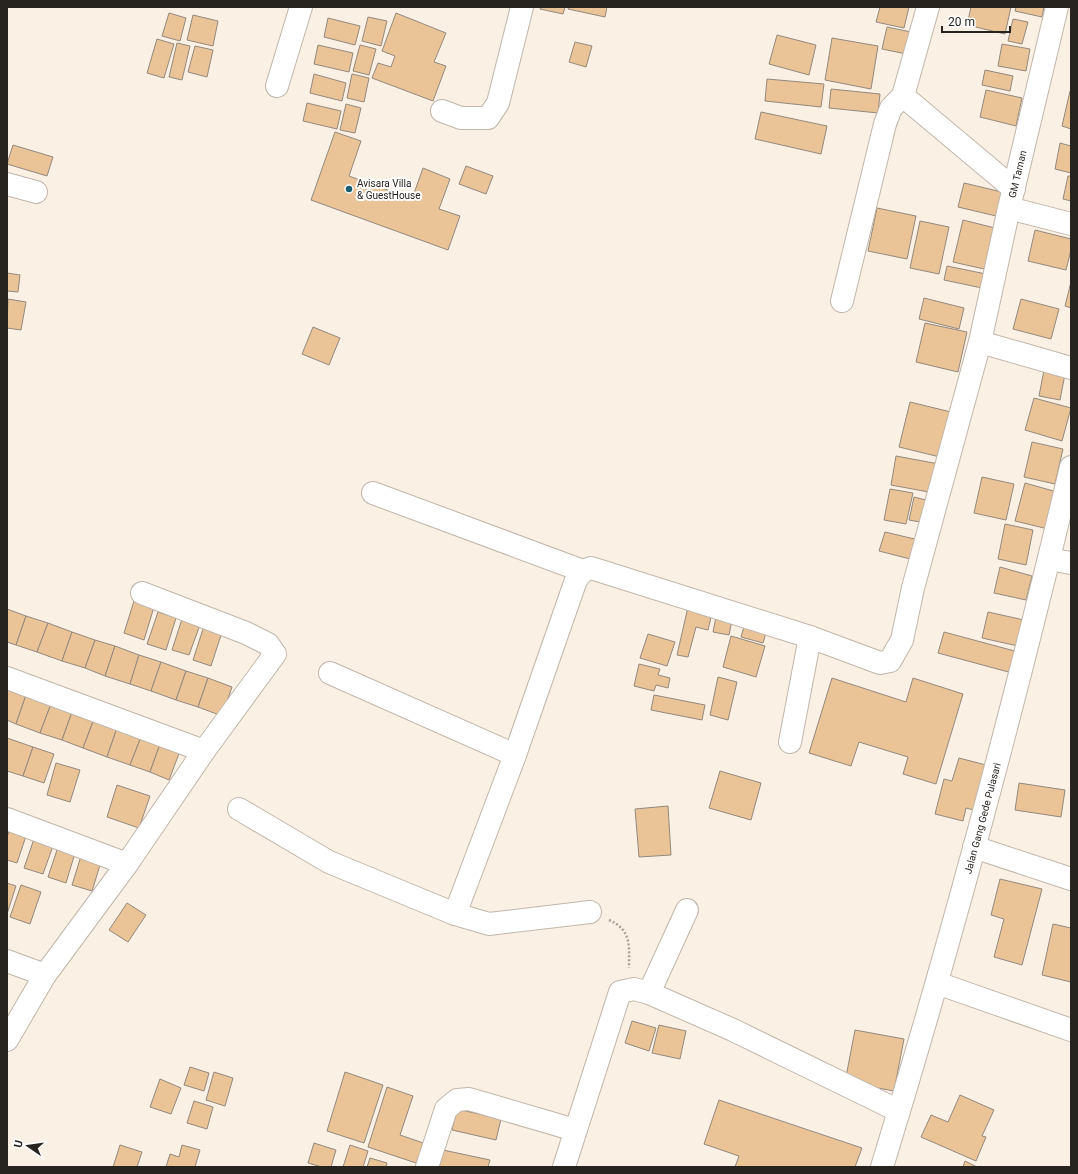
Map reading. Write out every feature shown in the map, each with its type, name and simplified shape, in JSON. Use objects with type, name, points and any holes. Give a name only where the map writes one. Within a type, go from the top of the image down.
[{"type":"street","points":[[277,86],[301,7]]},
{"type":"street","points":[[442,111],[461,118],[488,118],[498,103],[522,7]]},
{"type":"street","points":[[842,301],[885,124],[891,108],[903,96],[928,7]]},
{"type":"street","name":"GM Taman","points":[[373,493],[583,571],[591,568],[810,637],[880,663],[890,661],[896,653],[902,640],[913,588],[980,342],[1011,198],[1057,7]]},
{"type":"street","points":[[903,96],[1011,198],[1071,224]]},
{"type":"street","points":[[7,184],[36,192]]},
{"type":"street","points":[[980,342],[1071,368]]},
{"type":"street","name":"Jalan Gang Gede Pulasari","points":[[882,1167],[937,983],[974,847],[1049,559],[1071,467]]},
{"type":"street","points":[[1049,559],[1071,563]]},
{"type":"street","points":[[456,914],[515,755],[576,580],[583,571]]},
{"type":"street","points":[[7,1040],[45,975],[127,864],[204,751],[270,664],[275,654],[274,650],[268,644],[246,633],[142,593]]},
{"type":"street","points":[[790,742],[810,637]]},
{"type":"street","points":[[330,673],[515,755]]},
{"type":"street","points":[[7,678],[204,751]]},
{"type":"street","points":[[239,809],[329,862],[456,914],[489,924],[590,912]]},
{"type":"street","points":[[7,819],[127,864]]},
{"type":"street","points":[[974,847],[1071,879]]},
{"type":"street","points":[[649,992],[687,910]]},
{"type":"street","points":[[7,961],[45,975]]},
{"type":"street","points":[[937,983],[1071,1030]]},
{"type":"street","points":[[564,1167],[620,992],[634,990],[649,992],[733,1030],[899,1111]]},
{"type":"street","points":[[427,1167],[446,1109],[457,1100],[469,1099],[575,1130]]},
{"type":"path","points":[[590,912],[618,924],[628,937],[629,971],[620,992]]},
{"type":"building","points":[[541,7],[565,7],[563,14],[540,9]]},
{"type":"building","points":[[569,7],[607,7],[605,17],[568,9]]},
{"type":"building","points":[[880,7],[909,7],[904,28],[876,22]]},
{"type":"building","points":[[971,7],[1011,7],[1005,34],[967,25]]},
{"type":"building","points":[[1016,7],[1044,7],[1042,17],[1015,11]]},
{"type":"building","points":[[169,13],[186,18],[180,41],[162,36]]},
{"type":"building","points":[[396,13],[446,33],[434,62],[446,66],[433,101],[372,78],[378,63],[391,67],[395,56],[382,51]]},
{"type":"building","points":[[193,15],[218,21],[213,46],[187,40]]},
{"type":"building","points":[[368,17],[387,21],[381,46],[362,41]]},
{"type":"building","points":[[328,18],[360,26],[355,45],[324,37]]},
{"type":"building","points":[[1013,19],[1028,22],[1022,44],[1008,41]]},
{"type":"building","points":[[887,27],[916,33],[911,55],[882,49]]},
{"type":"building","points":[[777,35],[816,45],[809,75],[769,64]]},
{"type":"building","points":[[832,38],[878,46],[871,89],[825,80]]},
{"type":"building","points":[[157,39],[174,44],[164,78],[147,73]]},
{"type":"building","points":[[575,42],[592,46],[586,67],[569,62]]},
{"type":"building","points":[[177,43],[190,46],[182,80],[169,77]]},
{"type":"building","points":[[1002,44],[1030,49],[1026,71],[998,66]]},
{"type":"building","points":[[318,45],[353,53],[349,72],[314,64]]},
{"type":"building","points":[[360,45],[376,49],[369,75],[353,71]]},
{"type":"building","points":[[195,46],[213,50],[207,77],[188,72]]},
{"type":"building","points":[[985,70],[1013,76],[1010,91],[982,85]]},
{"type":"building","points":[[314,74],[346,83],[342,101],[310,93]]},
{"type":"building","points":[[352,74],[369,78],[364,102],[347,98]]},
{"type":"building","points":[[767,79],[824,84],[821,107],[765,101]]},
{"type":"building","points":[[831,89],[880,94],[878,113],[829,108]]},
{"type":"building","points":[[986,90],[1022,98],[1016,126],[980,117]]},
{"type":"building","points":[[1070,91],[1071,92],[1071,129],[1062,126]]},
{"type":"building","points":[[307,103],[341,111],[337,129],[303,121]]},
{"type":"building","points":[[346,104],[361,108],[355,133],[340,130]]},
{"type":"building","points":[[761,112],[827,126],[821,154],[755,139]]},
{"type":"building","name":"Avisara Villa & GuestHouse","points":[[335,132],[361,141],[349,176],[412,199],[423,168],[450,179],[439,209],[460,216],[448,250],[311,200]]},
{"type":"building","points":[[1060,143],[1071,146],[1071,173],[1055,169]]},
{"type":"building","points":[[13,145],[53,157],[47,176],[7,164]]},
{"type":"building","points":[[466,166],[493,176],[486,194],[459,184]]},
{"type":"building","points":[[1068,176],[1071,176],[1071,201],[1063,199]]},
{"type":"building","points":[[964,183],[1002,192],[996,216],[958,207]]},
{"type":"building","points":[[877,208],[916,216],[907,259],[868,251]]},
{"type":"building","points":[[963,220],[1003,230],[993,271],[953,262]]},
{"type":"building","points":[[920,221],[949,227],[939,274],[910,268]]},
{"type":"building","points":[[1035,230],[1071,239],[1071,250],[1066,270],[1028,261]]},
{"type":"building","points":[[947,266],[986,274],[982,288],[944,280]]},
{"type":"building","points":[[7,273],[20,275],[18,292],[7,291]]},
{"type":"building","points":[[1071,282],[1071,308],[1065,306]]},
{"type":"building","points":[[924,298],[964,308],[959,329],[919,319]]},
{"type":"building","points":[[8,299],[26,302],[21,330],[7,328]]},
{"type":"building","points":[[1021,299],[1059,309],[1051,339],[1013,329]]},
{"type":"building","points":[[925,323],[967,332],[958,372],[916,362]]},
{"type":"building","points":[[313,327],[340,338],[329,365],[302,354]]},
{"type":"building","points":[[1044,370],[1065,374],[1060,400],[1039,396]]},
{"type":"building","points":[[1034,398],[1071,408],[1062,441],[1025,430]]},
{"type":"building","points":[[910,402],[955,413],[944,458],[899,447]]},
{"type":"building","points":[[1032,442],[1063,449],[1055,484],[1024,477]]},
{"type":"building","points":[[896,456],[939,464],[934,493],[891,485]]},
{"type":"building","points":[[982,477],[1014,484],[1006,520],[974,513]]},
{"type":"building","points":[[1025,483],[1057,492],[1048,529],[1015,521]]},
{"type":"building","points":[[890,489],[913,493],[906,524],[884,520]]},
{"type":"building","points":[[914,497],[930,501],[926,523],[909,520]]},
{"type":"building","points":[[1005,524],[1033,530],[1026,565],[998,559]]},
{"type":"building","points":[[885,532],[923,541],[918,561],[879,551]]},
{"type":"building","points":[[1000,567],[1032,576],[1026,600],[994,593]]},
{"type":"building","points":[[134,601],[154,607],[144,640],[124,633]]},
{"type":"building","points":[[688,607],[712,613],[708,630],[696,627],[688,657],[677,655]]},
{"type":"building","points":[[7,609],[26,616],[16,645],[7,642]]},
{"type":"building","points":[[158,612],[176,618],[166,650],[147,644]]},
{"type":"building","points":[[717,612],[733,615],[729,635],[713,632]]},
{"type":"building","points":[[988,612],[1024,620],[1018,646],[982,638]]},
{"type":"building","points":[[26,616],[48,623],[37,652],[16,645]]},
{"type":"building","points":[[183,616],[201,622],[189,655],[172,650]]},
{"type":"building","points":[[746,620],[768,626],[763,643],[741,637]]},
{"type":"building","points":[[48,623],[72,632],[62,661],[37,652]]},
{"type":"building","points":[[204,626],[222,632],[211,666],[193,660]]},
{"type":"building","points":[[72,632],[95,640],[85,668],[62,661]]},
{"type":"building","points":[[944,632],[1022,653],[1016,674],[938,653]]},
{"type":"building","points":[[648,634],[675,642],[667,666],[640,658]]},
{"type":"building","points":[[731,636],[765,646],[756,677],[723,667]]},
{"type":"building","points":[[95,640],[115,646],[105,676],[85,668]]},
{"type":"building","points":[[115,646],[139,655],[130,684],[105,676]]},
{"type":"building","points":[[139,655],[161,662],[151,691],[130,684]]},
{"type":"building","points":[[161,662],[186,671],[176,700],[151,691]]},
{"type":"building","points":[[639,664],[660,669],[658,675],[670,678],[668,688],[656,685],[654,691],[634,686]]},
{"type":"building","points":[[186,671],[208,678],[198,707],[176,700]]},
{"type":"building","points":[[718,677],[737,682],[728,720],[710,715]]},
{"type":"building","points":[[208,678],[232,687],[222,716],[198,707]]},
{"type":"building","points":[[832,678],[906,702],[913,678],[963,694],[936,784],[903,774],[908,757],[859,742],[851,766],[809,753]]},
{"type":"building","points":[[7,687],[26,695],[16,724],[7,720]]},
{"type":"building","points":[[26,695],[51,704],[40,733],[16,724]]},
{"type":"building","points":[[654,695],[705,705],[702,720],[651,710]]},
{"type":"building","points":[[51,704],[72,712],[62,740],[40,733]]},
{"type":"building","points":[[72,712],[94,719],[83,748],[62,740]]},
{"type":"building","points":[[94,719],[117,728],[107,757],[83,748]]},
{"type":"building","points":[[117,728],[141,737],[130,765],[107,757]]},
{"type":"building","points":[[141,737],[160,744],[150,772],[130,765]]},
{"type":"building","points":[[7,738],[33,747],[23,776],[7,771]]},
{"type":"building","points":[[160,744],[180,751],[169,780],[150,772]]},
{"type":"building","points":[[33,747],[54,754],[44,783],[23,776]]},
{"type":"building","points":[[959,758],[986,765],[974,810],[966,808],[963,821],[935,814],[944,779],[952,781]]},
{"type":"building","points":[[56,763],[80,770],[70,802],[47,795]]},
{"type":"building","points":[[720,771],[761,783],[751,820],[709,808]]},
{"type":"building","points":[[1019,783],[1065,790],[1061,817],[1015,810]]},
{"type":"building","points":[[117,785],[150,796],[139,828],[107,817]]},
{"type":"building","points":[[668,806],[671,855],[639,857],[635,809]]},
{"type":"building","points":[[9,831],[26,836],[17,863],[7,860],[7,837]]},
{"type":"building","points":[[34,839],[53,846],[43,874],[24,868]]},
{"type":"building","points":[[58,847],[75,853],[66,883],[48,877]]},
{"type":"building","points":[[81,856],[101,862],[92,891],[72,885]]},
{"type":"building","points":[[1000,879],[1042,889],[1022,965],[994,957],[1004,919],[991,915]]},
{"type":"building","points":[[7,883],[16,886],[7,914]]},
{"type":"building","points":[[21,885],[41,892],[30,924],[10,917]]},
{"type":"building","points":[[127,903],[146,915],[128,942],[109,930]]},
{"type":"building","points":[[1053,924],[1071,928],[1071,982],[1042,975]]},
{"type":"building","points":[[632,1021],[656,1028],[649,1051],[625,1043]]},
{"type":"building","points":[[659,1025],[686,1031],[680,1059],[652,1053]]},
{"type":"building","points":[[855,1030],[904,1039],[894,1091],[845,1082]]},
{"type":"building","points":[[190,1067],[209,1073],[204,1091],[184,1085]]},
{"type":"building","points":[[214,1072],[233,1078],[225,1106],[206,1100]]},
{"type":"building","points":[[345,1072],[383,1085],[364,1143],[327,1131]]},
{"type":"building","points":[[160,1079],[181,1088],[171,1114],[150,1107]]},
{"type":"building","points":[[387,1087],[413,1096],[400,1135],[429,1145],[422,1165],[368,1147]]},
{"type":"building","points":[[960,1095],[994,1110],[982,1136],[986,1137],[976,1161],[921,1137],[931,1115],[948,1122]]},
{"type":"building","points":[[719,1100],[862,1148],[855,1167],[735,1167],[739,1156],[704,1144]]},
{"type":"building","points":[[194,1101],[213,1107],[207,1129],[187,1123]]},
{"type":"building","points":[[457,1109],[501,1119],[496,1140],[452,1130]]},
{"type":"building","points":[[314,1143],[336,1150],[331,1167],[322,1167],[308,1163]]},
{"type":"building","points":[[120,1145],[142,1152],[137,1167],[113,1167]]},
{"type":"building","points":[[182,1145],[200,1150],[195,1167],[166,1167],[170,1154],[179,1157]]},
{"type":"building","points":[[350,1145],[368,1151],[363,1167],[343,1167]]},
{"type":"building","points":[[443,1150],[490,1160],[488,1167],[439,1167]]},
{"type":"building","points":[[370,1158],[387,1163],[386,1167],[367,1167]]},
{"type":"building","points":[[965,1161],[977,1167],[963,1167]]},
{"type":"place","name":"Avisara Villa & GuestHouse","points":[[349,189]]}]
